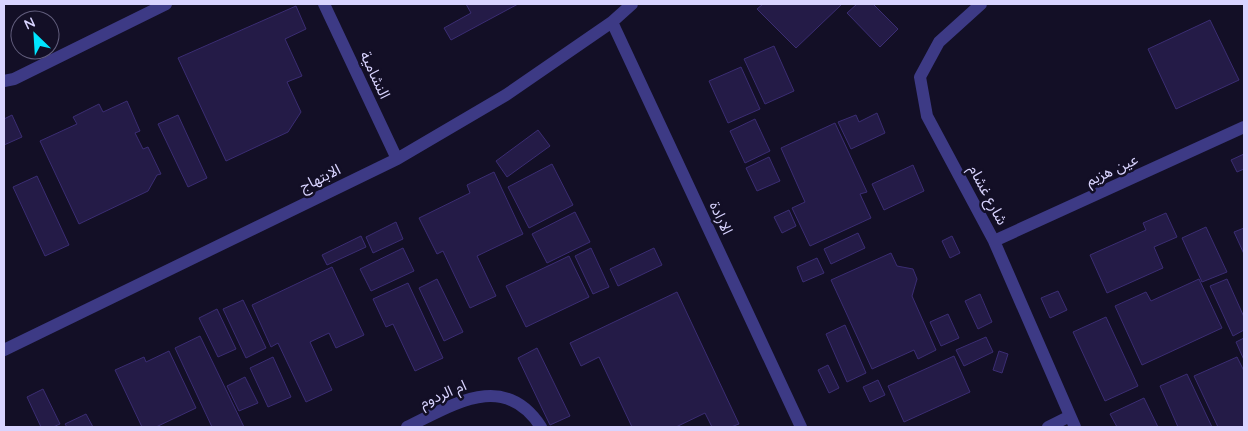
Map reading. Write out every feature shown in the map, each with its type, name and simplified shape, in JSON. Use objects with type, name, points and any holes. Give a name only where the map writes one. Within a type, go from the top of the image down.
[{"type":"street","points":[[4,81],[14,79],[166,4]]},
{"type":"street","name":"النشامية","points":[[324,4],[397,159]]},
{"type":"street","name":"الابتهاج","points":[[4,350],[397,159],[506,95],[612,22],[632,4]]},
{"type":"street","name":"شارع غشام","points":[[981,4],[939,42],[920,78],[927,116],[994,241],[1073,422],[1048,427]]},
{"type":"street","name":"الارادة","points":[[612,22],[801,427]]},
{"type":"street","name":"عين هزيم","points":[[994,241],[1244,127]]},
{"type":"street","name":"ام الردوم","points":[[407,427],[465,399],[487,395],[513,401],[532,413],[541,427]]},
{"type":"building","points":[[466,4],[518,4],[451,40],[444,28],[471,13]]},
{"type":"building","points":[[763,4],[841,5],[796,48],[757,9]]},
{"type":"building","points":[[857,4],[873,4],[898,29],[880,47],[847,13]]},
{"type":"building","points":[[296,6],[306,29],[285,39],[302,76],[287,82],[301,112],[288,132],[226,161],[178,58]]},
{"type":"building","points":[[1210,20],[1239,80],[1176,109],[1148,49]]},
{"type":"building","points":[[774,46],[794,91],[765,104],[744,59]]},
{"type":"building","points":[[741,67],[760,109],[728,123],[709,81]]},
{"type":"building","points":[[127,101],[140,131],[135,133],[143,149],[148,147],[161,174],[157,175],[148,191],[79,224],[40,141],[77,124],[73,117],[99,104],[103,112]]},
{"type":"building","points":[[877,113],[885,133],[851,149],[838,122],[856,115],[859,122]]},
{"type":"building","points":[[12,115],[22,137],[4,145],[4,119]]},
{"type":"building","points":[[178,115],[207,178],[188,187],[158,124]]},
{"type":"building","points":[[755,119],[770,151],[745,163],[730,131]]},
{"type":"building","points":[[835,123],[867,192],[860,194],[871,218],[810,246],[792,208],[805,202],[781,148]]},
{"type":"building","points":[[538,130],[550,146],[507,177],[496,161]]},
{"type":"building","points":[[1244,154],[1244,169],[1237,172],[1231,160]]},
{"type":"building","points":[[769,157],[780,181],[757,191],[746,168]]},
{"type":"building","points":[[552,164],[573,205],[529,228],[508,187]]},
{"type":"building","points":[[913,165],[924,191],[884,210],[872,184]]},
{"type":"building","points":[[494,172],[523,234],[477,256],[496,296],[470,308],[443,251],[437,254],[419,218],[470,193],[467,185]]},
{"type":"building","points":[[37,176],[69,245],[45,256],[13,187]]},
{"type":"building","points":[[789,210],[796,226],[782,233],[774,217]]},
{"type":"building","points":[[575,212],[590,242],[547,263],[532,234]]},
{"type":"building","points":[[1166,213],[1177,237],[1154,247],[1163,268],[1107,293],[1090,255],[1146,230],[1143,223]]},
{"type":"building","points":[[396,222],[403,239],[373,253],[366,237]]},
{"type":"building","points":[[1206,227],[1227,272],[1202,282],[1182,238]]},
{"type":"building","points":[[1244,228],[1244,254],[1234,232]]},
{"type":"building","points":[[858,233],[865,248],[831,264],[824,249]]},
{"type":"building","points":[[361,236],[366,247],[327,265],[322,255]]},
{"type":"building","points":[[952,236],[960,253],[950,258],[942,241]]},
{"type":"building","points":[[403,248],[414,271],[371,291],[360,269]]},
{"type":"building","points":[[591,248],[609,287],[593,294],[575,256]]},
{"type":"building","points":[[654,248],[662,265],[618,286],[610,269]]},
{"type":"building","points":[[891,253],[897,266],[913,269],[917,279],[912,296],[936,350],[918,359],[914,350],[872,369],[831,280]]},
{"type":"building","points":[[569,256],[589,297],[526,327],[506,286]]},
{"type":"building","points":[[817,258],[824,273],[803,282],[797,267]]},
{"type":"building","points":[[332,267],[364,335],[336,348],[329,333],[310,342],[332,390],[306,402],[278,343],[271,347],[252,305]]},
{"type":"building","points":[[437,279],[463,332],[444,341],[419,288]]},
{"type":"building","points":[[1199,279],[1222,328],[1142,365],[1115,306],[1146,292],[1151,301]]},
{"type":"building","points":[[1227,279],[1244,317],[1244,330],[1233,336],[1210,286]]},
{"type":"building","points":[[408,283],[443,358],[415,371],[393,324],[386,327],[373,299]]},
{"type":"building","points":[[1058,291],[1067,310],[1050,318],[1041,298]]},
{"type":"building","points":[[677,292],[739,424],[731,427],[712,427],[705,413],[676,427],[632,427],[599,357],[581,366],[570,343]]},
{"type":"building","points":[[980,294],[992,322],[978,329],[965,301]]},
{"type":"building","points":[[243,300],[266,348],[246,358],[223,309]]},
{"type":"building","points":[[217,309],[236,349],[218,357],[199,318]]},
{"type":"building","points":[[948,314],[959,338],[941,346],[930,322]]},
{"type":"building","points":[[1106,317],[1138,386],[1105,401],[1073,332]]},
{"type":"building","points":[[845,325],[866,373],[847,382],[826,334]]},
{"type":"building","points":[[200,336],[244,427],[212,427],[175,348]]},
{"type":"building","points":[[986,337],[993,352],[964,366],[956,350]]},
{"type":"building","points":[[1244,338],[1244,360],[1236,342]]},
{"type":"building","points":[[537,348],[570,416],[550,425],[518,358]]},
{"type":"building","points":[[169,351],[196,408],[156,427],[142,427],[115,370],[144,357],[146,362]]},
{"type":"building","points":[[999,351],[1008,354],[1002,373],[993,370]]},
{"type":"building","points":[[954,356],[970,392],[904,422],[888,386]]},
{"type":"building","points":[[273,357],[291,397],[268,407],[250,368]]},
{"type":"building","points":[[1237,357],[1244,371],[1244,427],[1218,427],[1194,376]]},
{"type":"building","points":[[828,365],[839,388],[829,393],[818,370]]},
{"type":"building","points":[[1187,374],[1212,427],[1178,427],[1160,386]]},
{"type":"building","points":[[245,377],[258,403],[239,411],[227,386]]},
{"type":"building","points":[[878,380],[885,395],[870,402],[863,387]]},
{"type":"building","points":[[43,389],[60,424],[53,427],[41,427],[27,397]]},
{"type":"building","points":[[1144,398],[1158,427],[1117,427],[1110,414]]},
{"type":"building","points":[[86,414],[93,427],[67,427],[65,424]]}]
